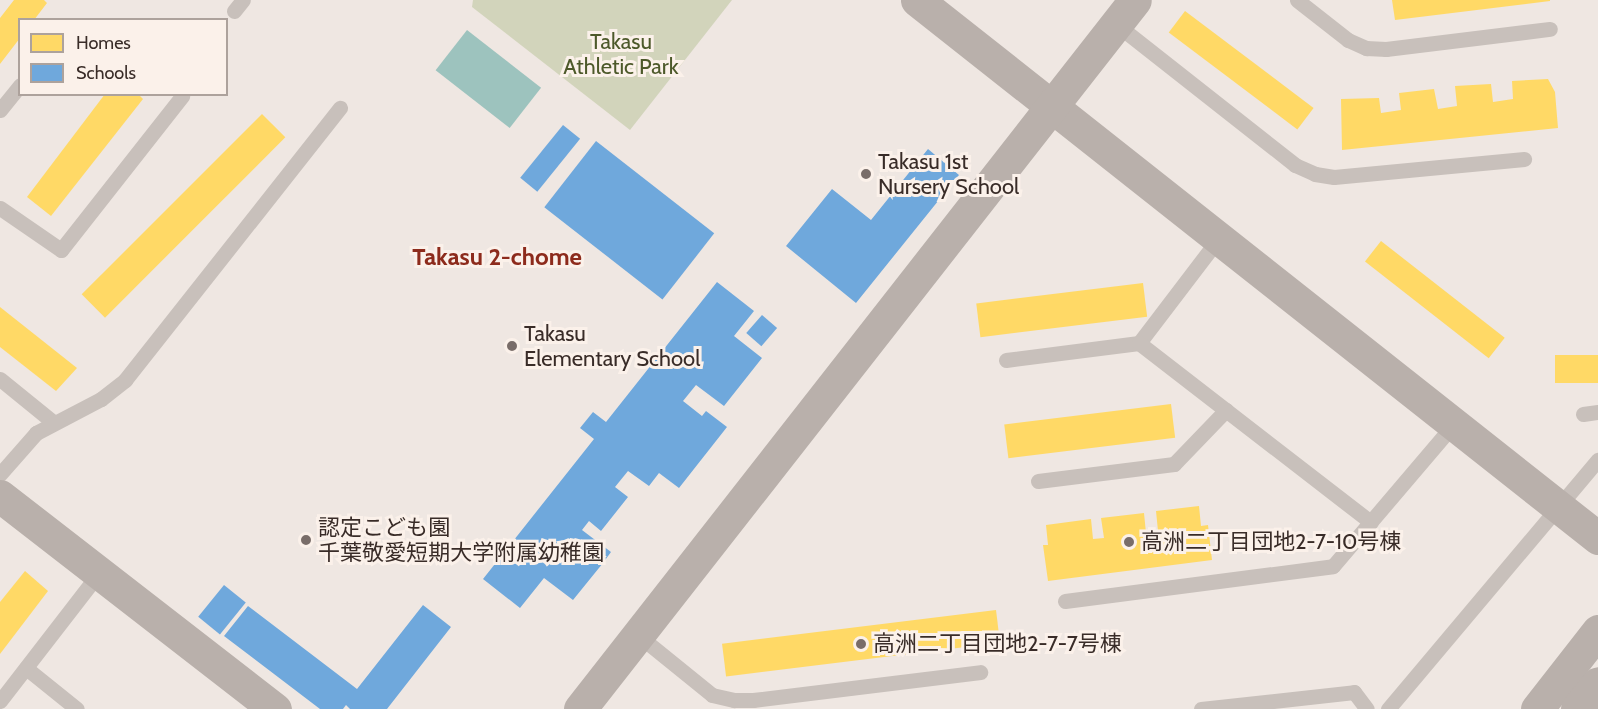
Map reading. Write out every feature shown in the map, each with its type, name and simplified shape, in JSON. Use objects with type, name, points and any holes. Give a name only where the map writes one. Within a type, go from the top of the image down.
[{"type":"street","points":[[916,0],[1598,538]]},
{"type":"street","points":[[580,709],[1126,12]]},
{"type":"street","points":[[0,496],[275,709]]},
{"type":"street","points":[[1537,709],[1598,631]]},
{"type":"street","points":[[1577,709],[1598,683]]},
{"type":"lane","points":[[1297,0],[1348,40],[1366,48],[1386,49],[1550,29]]},
{"type":"lane","points":[[1126,12],[1295,165],[1315,174],[1334,177],[1524,159]]},
{"type":"lane","points":[[0,110],[18,88]]},
{"type":"lane","points":[[0,208],[61,250],[182,96]]},
{"type":"lane","points":[[0,474],[36,433],[53,422],[101,399],[125,380],[340,108]]},
{"type":"lane","points":[[1139,343],[1219,238]]},
{"type":"lane","points":[[1006,360],[1139,343],[1371,522]]},
{"type":"lane","points":[[0,379],[53,422]]},
{"type":"lane","points":[[1038,481],[1174,464],[1226,410]]},
{"type":"lane","points":[[1065,601],[1334,566],[1454,424]]},
{"type":"lane","points":[[1388,709],[1560,508],[1598,460]]},
{"type":"lane","points":[[0,701],[99,573]]},
{"type":"lane","points":[[638,635],[712,695],[753,705],[980,672]]},
{"type":"lane","points":[[26,668],[77,709]]},
{"type":"lane","points":[[1201,709],[1354,692],[1367,709]]},
{"type":"green space","name":"Takasu Athletic Park","points":[[473,0],[732,0],[630,130],[472,7]]},
{"type":"water","points":[[467,30],[541,88],[510,128],[436,70]]},
{"type":"building: Homes","points":[[14,0],[44,0],[47,3],[36,18],[18,18],[18,41],[0,64],[0,18]]},
{"type":"building: Homes","points":[[1392,0],[1550,0],[1550,1],[1395,20]]},
{"type":"building: Homes","points":[[1185,11],[1314,108],[1297,129],[1169,33]]},
{"type":"building: Homes","points":[[1548,79],[1555,92],[1558,128],[1342,150],[1341,99],[1379,98],[1381,113],[1401,110],[1399,93],[1434,89],[1438,109],[1457,106],[1455,86],[1491,84],[1493,102],[1513,99],[1512,81]]},
{"type":"building: Homes","points":[[103,96],[140,96],[143,99],[51,216],[27,197]]},
{"type":"building: Homes","points":[[262,114],[285,137],[105,318],[82,294]]},
{"type":"building: Homes","points":[[1381,241],[1505,338],[1489,358],[1365,261]]},
{"type":"building: Homes","points":[[1143,283],[1147,317],[980,337],[976,303]]},
{"type":"building: Homes","points":[[0,307],[77,368],[56,391],[0,347]]},
{"type":"building: Homes","points":[[1555,355],[1598,355],[1598,383],[1555,383]]},
{"type":"building: Homes","points":[[1171,404],[1175,438],[1008,458],[1004,424]]},
{"type":"building: Homes","name":"高洲二丁目団地2-7-10号棟","points":[[1199,506],[1201,526],[1208,525],[1212,560],[1048,581],[1043,545],[1048,545],[1046,525],[1091,519],[1093,539],[1104,538],[1101,518],[1144,513],[1146,533],[1158,531],[1156,511]]},
{"type":"building: Homes","points":[[25,571],[48,591],[0,654],[0,602]]},
{"type":"building: Homes","name":"高洲二丁目団地2-7-7号棟","points":[[996,610],[1000,643],[726,676],[722,644]]},
{"type":"building: Schools","points":[[563,125],[580,139],[537,192],[520,178]]},
{"type":"building: Schools","points":[[596,141],[714,233],[662,300],[544,207]]},
{"type":"building: Schools","points":[[928,149],[959,175],[856,303],[786,246],[832,189],[871,220]]},
{"type":"building: Schools","points":[[717,282],[754,311],[734,336],[762,358],[724,406],[696,385],[683,401],[702,416],[706,411],[727,427],[679,488],[659,473],[649,486],[628,471],[615,487],[628,497],[601,531],[589,521],[582,530],[611,552],[603,563],[573,600],[544,578],[520,608],[483,579],[594,439],[580,428],[593,412],[606,422]]},
{"type":"building: Schools","points":[[762,315],[777,328],[761,346],[746,333]]},
{"type":"building: Schools","points":[[224,585],[246,603],[220,634],[198,617]]},
{"type":"building: Schools","points":[[423,605],[451,627],[387,709],[350,709],[346,705],[343,709],[320,709],[224,636],[248,606],[357,689]]},
{"type":"place","name":"Takasu 1st Nursery School","points":[[866,174]]},
{"type":"place","name":"Takasu Elementary School","points":[[512,346]]},
{"type":"place","name":"認定こども園 千葉敬愛短期大学附属幼稚園","points":[[306,540]]},
{"type":"place","name":"高洲二丁目団地2-7-10号棟","points":[[1129,542]]},
{"type":"place","name":"高洲二丁目団地2-7-7号棟","points":[[861,644]]},
{"type":"district","name":"Takasu 2-chome","points":[[497,257]]}]
